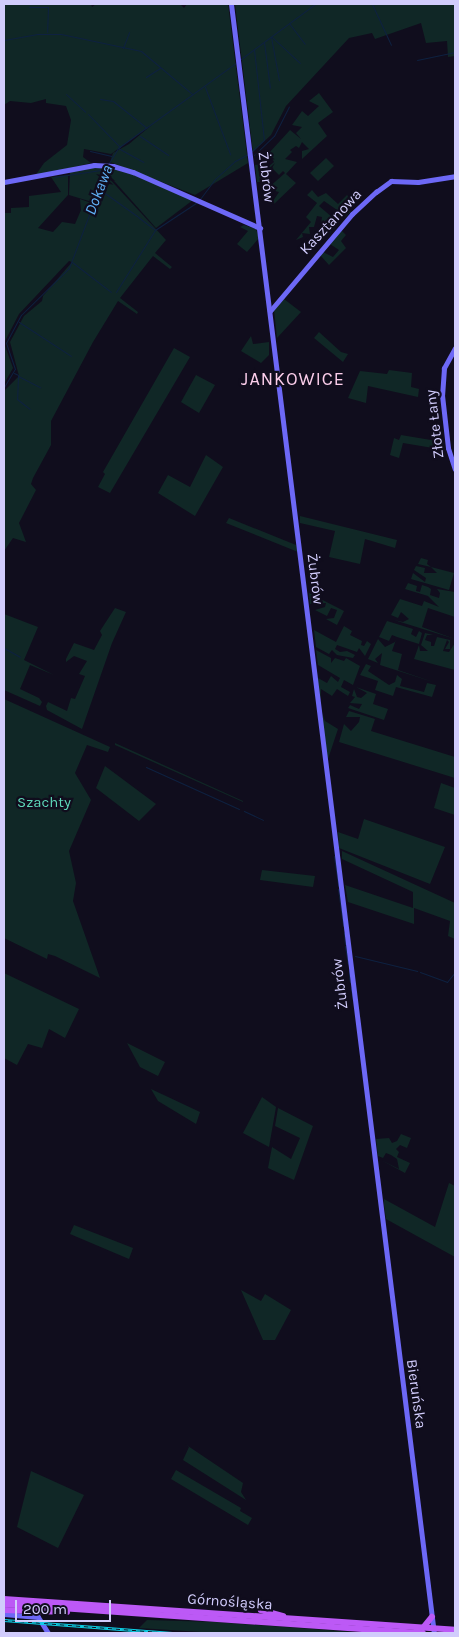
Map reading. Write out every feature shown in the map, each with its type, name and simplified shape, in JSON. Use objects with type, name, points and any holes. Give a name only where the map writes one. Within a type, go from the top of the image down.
[{"type":"main road","name":"Żubrów","points":[[231,4],[374,1157]]},
{"type":"main road","points":[[4,182],[102,165],[113,166],[133,172],[260,228]]},
{"type":"main road","name":"Kasztanowa","points":[[270,311],[352,214],[391,181],[418,182],[455,176]]},
{"type":"main road","name":"Złote Łany","points":[[455,348],[444,368],[442,396],[448,448],[455,469]]},
{"type":"main road","name":"Bieruńska","points":[[374,1157],[434,1631]]},
{"type":"main road","name":"Górnośląska","points":[[4,1599],[434,1631],[455,1630]]},
{"type":"main road","name":"Górnośląska","points":[[4,1604],[99,1612],[423,1630]]},
{"type":"main road","points":[[4,1610],[99,1612]]},
{"type":"main road","points":[[261,1610],[292,1619]]},
{"type":"main road","points":[[4,1614],[40,1618],[48,1633]]},
{"type":"main road","points":[[423,1630],[432,1617]]},
{"type":"green space","points":[[4,4],[91,4],[92,7],[96,4],[180,4],[184,8],[187,4],[228,4],[248,163],[195,195],[110,162],[113,153],[129,144],[154,123],[111,154],[84,149],[83,157],[91,163],[35,176],[44,163],[67,145],[71,120],[66,106],[46,103],[46,99],[31,103],[10,101],[4,105]]},
{"type":"green space","points":[[235,4],[455,4],[455,56],[448,57],[447,41],[426,43],[421,23],[375,39],[372,33],[349,38],[286,106],[271,135],[253,152]]},
{"type":"green space","points":[[319,93],[333,112],[318,123],[327,136],[302,159],[302,151],[309,149],[302,142],[299,148],[296,146],[290,150],[292,152],[285,159],[297,162],[286,174],[296,183],[274,204],[271,204],[279,192],[267,189],[285,173],[283,171],[279,175],[272,168],[275,163],[263,174],[261,182],[257,182],[255,165],[262,164],[264,170],[274,162],[269,153],[290,130],[301,139],[296,133],[302,127],[292,125],[302,111],[308,116],[319,106],[309,101]]},
{"type":"green space","points":[[326,158],[334,166],[318,181],[310,173]]},
{"type":"green space","points":[[97,167],[103,168],[92,202],[69,195],[70,172]]},
{"type":"green space","points":[[117,169],[193,200],[156,228],[107,173],[108,170]]},
{"type":"green space","points":[[105,174],[166,240],[155,253],[172,267],[170,269],[153,256],[120,298],[138,312],[137,314],[118,301],[93,342],[51,421],[51,445],[33,478],[31,484],[36,490],[19,523],[26,542],[13,538],[4,551],[4,391],[19,376],[10,342],[24,316],[42,301],[43,296],[72,262],[69,261],[19,314],[4,343],[4,213],[11,213],[11,208],[29,207],[29,196],[61,192],[51,177],[68,175],[68,195],[38,228],[53,232],[62,222],[75,224],[81,210],[80,199],[94,204]]},
{"type":"green space","points":[[312,190],[318,197],[326,193],[338,204],[347,195],[357,206],[348,199],[343,208],[351,212],[340,221],[343,214],[324,201],[319,206],[339,223],[330,233],[328,231],[332,229],[325,230],[324,223],[321,225],[322,217],[317,216],[314,227],[309,227],[310,234],[302,233],[303,237],[296,240],[311,222],[306,217],[317,203],[307,195]]},
{"type":"green space","points":[[244,225],[256,229],[259,238],[247,252],[237,244],[248,231],[240,227]]},
{"type":"green space","points":[[341,230],[346,235],[341,241],[346,248],[329,265],[320,255],[323,252],[333,257],[339,250],[330,244]]},
{"type":"green space","points":[[284,299],[301,312],[277,338],[274,310]]},
{"type":"green space","points":[[319,332],[341,352],[348,354],[343,362],[314,338]]},
{"type":"green space","points":[[251,336],[253,344],[269,342],[269,355],[261,363],[241,351]]},
{"type":"green space","points":[[4,343],[13,368],[4,384]]},
{"type":"green space","points":[[174,348],[190,357],[110,493],[98,487],[105,474],[103,472]]},
{"type":"green space","points":[[389,370],[412,373],[411,387],[419,389],[418,397],[368,386],[366,403],[348,398],[360,371],[387,374]]},
{"type":"green space","points":[[196,375],[215,385],[199,413],[181,402]]},
{"type":"green space","points":[[401,435],[443,442],[445,450],[403,443],[399,458],[390,455],[394,438],[399,440]]},
{"type":"green space","points":[[206,455],[223,467],[195,516],[158,493],[168,475],[190,487]]},
{"type":"green space","points":[[300,516],[397,540],[395,548],[365,539],[360,564],[329,557],[335,531],[300,523]]},
{"type":"green space","points":[[229,518],[296,545],[298,552],[226,523]]},
{"type":"green space","points":[[421,558],[428,560],[427,564],[431,567],[418,564]]},
{"type":"green space","points":[[416,566],[425,568],[424,573],[437,573],[431,567],[454,573],[449,590],[411,579],[413,573],[425,582],[426,578],[414,570]]},
{"type":"green space","points":[[408,583],[417,586],[416,591],[420,592],[422,585],[428,587],[431,589],[430,595],[439,598],[440,593],[437,589],[455,592],[455,617],[428,608],[422,627],[455,639],[394,620],[403,622],[409,619],[401,612],[398,618],[391,615],[400,599],[422,606],[424,601],[439,607],[428,596],[405,589]]},
{"type":"green space","points":[[309,593],[344,611],[337,625],[326,619],[334,618],[337,610],[331,608],[327,616],[315,610],[325,607],[326,603],[310,604]]},
{"type":"green space","points":[[115,608],[126,612],[112,643],[82,729],[47,710],[46,706],[48,702],[67,711],[71,698],[75,699],[85,676],[79,674],[87,661],[74,656],[66,662],[66,659],[74,643],[94,650],[102,635],[100,631]]},
{"type":"green space","points":[[4,614],[38,627],[24,660],[54,675],[30,665],[20,689],[39,698],[42,702],[40,706],[4,690]]},
{"type":"green space","points":[[387,621],[413,629],[411,634],[416,637],[419,631],[422,633],[419,644],[392,635],[389,641],[379,637]]},
{"type":"green space","points":[[344,626],[352,631],[350,635],[362,641],[361,645],[364,646],[367,641],[371,644],[365,656],[359,648],[357,652],[337,645],[335,649],[340,652],[347,651],[355,655],[353,658],[337,655],[332,650],[329,654],[316,647],[314,630],[336,642]]},
{"type":"green space","points":[[425,633],[433,635],[427,635],[425,640],[431,642],[431,646],[434,646],[437,637],[450,640],[450,649],[445,649],[449,642],[447,640],[443,651],[449,652],[455,643],[455,670],[414,659],[419,645],[420,651],[428,651],[421,645]]},
{"type":"green space","points":[[397,637],[392,651],[402,654],[398,670],[436,683],[380,665],[382,653],[375,659],[378,663],[368,659],[378,639],[385,647],[395,642]]},
{"type":"green space","points":[[316,650],[331,658],[331,663],[335,658],[344,661],[346,658],[360,666],[353,685],[344,680],[341,687],[350,692],[348,696],[337,689],[332,696],[321,689],[320,707],[317,672],[318,678],[327,683],[331,676],[338,682],[340,678],[318,665]]},
{"type":"green space","points":[[366,664],[371,666],[368,671],[389,685],[395,682],[397,675],[402,679],[400,686],[424,692],[427,683],[436,685],[432,697],[396,687],[393,696],[375,690],[378,681],[360,675]]},
{"type":"green space","points":[[356,687],[376,694],[373,704],[388,709],[384,720],[348,708],[350,705],[359,709],[362,704],[350,703],[355,697],[352,696],[354,689],[357,697],[361,698],[367,693]]},
{"type":"green space","name":"Szachty","points":[[4,699],[110,747],[108,752],[87,745],[75,773],[91,800],[69,851],[76,883],[73,901],[100,978],[55,956],[48,954],[47,959],[4,938]]},
{"type":"green space","points":[[321,710],[325,721],[338,729],[327,762]]},
{"type":"green space","points":[[349,711],[375,719],[371,731],[455,757],[455,778],[339,742],[344,724],[351,731],[359,722],[360,717],[346,717]]},
{"type":"green space","points":[[115,743],[243,801],[243,802],[115,745]]},
{"type":"green space","points":[[105,766],[156,804],[139,821],[96,788]]},
{"type":"green space","points":[[441,783],[455,788],[455,815],[434,808]]},
{"type":"green space","points":[[364,819],[445,847],[430,884],[339,848],[338,832],[358,839]]},
{"type":"green space","points":[[342,851],[455,903],[455,939],[448,936],[450,921],[414,908],[414,924],[348,902],[345,885],[413,908],[413,892],[342,859]]},
{"type":"green space","points":[[262,870],[315,876],[313,887],[260,880]]},
{"type":"green space","points":[[4,973],[79,1009],[65,1038],[49,1029],[42,1048],[28,1044],[17,1065],[4,1058]]},
{"type":"green space","points":[[127,1043],[165,1062],[158,1076],[140,1067]]},
{"type":"green space","points":[[151,1089],[200,1112],[196,1124],[158,1101]]},
{"type":"green space","points":[[262,1097],[276,1107],[269,1147],[243,1133]]},
{"type":"green space","points":[[278,1108],[313,1126],[294,1180],[268,1168],[272,1147],[291,1159],[300,1138],[275,1126]]},
{"type":"green space","points":[[401,1134],[411,1138],[407,1148],[400,1145],[396,1149],[399,1152],[397,1157],[410,1163],[405,1173],[381,1160],[399,1169],[397,1159],[391,1155],[386,1153],[383,1158],[378,1156],[376,1139],[389,1138],[392,1143],[397,1141]]},
{"type":"green space","points":[[449,1183],[455,1186],[455,1257],[386,1219],[384,1205],[384,1199],[435,1227]]},
{"type":"green space","points":[[74,1225],[133,1248],[129,1259],[70,1234]]},
{"type":"green space","points":[[241,1290],[261,1301],[265,1294],[291,1310],[275,1340],[263,1340]]},
{"type":"green space","points":[[185,1444],[243,1483],[241,1492],[246,1500],[183,1460],[189,1447]]},
{"type":"green space","points":[[176,1470],[241,1508],[240,1511],[252,1518],[248,1525],[171,1479]]},
{"type":"green space","points":[[31,1471],[84,1495],[58,1548],[17,1527]]},
{"type":"green space","points":[[147,1620],[216,1622],[368,1633],[216,1633],[139,1628]]},
{"type":"waterway","name":"Dokawa","points":[[241,59],[315,4]]},
{"type":"waterway","points":[[372,4],[391,45]]},
{"type":"waterway","points":[[29,7],[48,7],[47,32]]},
{"type":"waterway","points":[[289,23],[305,44]]},
{"type":"waterway","points":[[123,48],[129,32]]},
{"type":"waterway","points":[[4,40],[37,34],[61,34],[141,51],[192,94]]},
{"type":"waterway","points":[[271,37],[279,80]]},
{"type":"waterway","points":[[272,37],[300,63]]},
{"type":"waterway","points":[[264,42],[270,88]]},
{"type":"waterway","points":[[252,151],[264,140],[254,50]]},
{"type":"waterway","points":[[417,60],[455,52]]},
{"type":"waterway","name":"Dokawa","points":[[109,163],[118,148],[236,63]]},
{"type":"waterway","points":[[146,77],[160,68]]},
{"type":"waterway","points":[[205,87],[230,154]]},
{"type":"waterway","points":[[66,94],[85,112]]},
{"type":"waterway","points":[[100,99],[113,101],[147,128]]},
{"type":"waterway","points":[[254,155],[274,136],[289,107]]},
{"type":"waterway","points":[[88,114],[120,147]]},
{"type":"waterway","points":[[140,136],[168,155]]},
{"type":"waterway","points":[[118,148],[143,162]]},
{"type":"waterway","points":[[90,151],[111,156]]},
{"type":"waterway","points":[[200,199],[215,179],[235,161],[248,154]]},
{"type":"waterway","name":"Dokawa","points":[[4,387],[15,369],[6,343],[21,315],[69,268],[107,167]]},
{"type":"waterway","points":[[54,177],[107,169]]},
{"type":"waterway","points":[[99,189],[137,216]]},
{"type":"waterway","points":[[116,292],[155,230],[196,203]]},
{"type":"waterway","points":[[138,217],[155,230]]},
{"type":"waterway","points":[[72,262],[111,292]]},
{"type":"waterway","points":[[19,322],[71,356]]},
{"type":"waterway","points":[[14,373],[18,375],[17,399],[30,409]]},
{"type":"waterway","points":[[18,376],[40,387]]},
{"type":"waterway","points":[[4,648],[20,657]]},
{"type":"waterway","points":[[146,767],[239,809]]},
{"type":"waterway","points":[[244,811],[263,820]]},
{"type":"waterway","points":[[334,856],[338,886]]},
{"type":"waterway","points":[[338,889],[343,926]]},
{"type":"waterway","points":[[344,933],[345,944]]},
{"type":"waterway","points":[[345,946],[348,964]]},
{"type":"waterway","points":[[355,956],[417,971]]},
{"type":"waterway","points":[[349,970],[349,976]]},
{"type":"waterway","points":[[420,972],[447,982],[455,972]]},
{"type":"waterway","points":[[349,977],[350,982]]},
{"type":"waterway","points":[[351,988],[353,1000]]},
{"type":"railway","points":[[4,1620],[173,1633]]},
{"type":"district","name":"JANKOWICE","points":[[293,379]]}]
